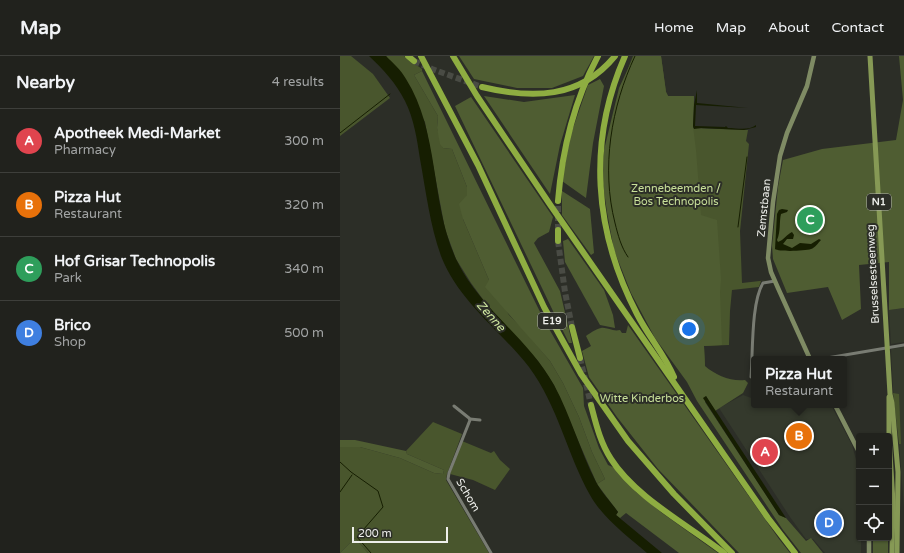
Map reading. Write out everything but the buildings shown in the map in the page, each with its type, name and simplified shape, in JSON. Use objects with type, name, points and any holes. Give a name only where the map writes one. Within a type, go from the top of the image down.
[{"type":"highway","points":[[408,56],[414,61]]},
{"type":"highway","name":"E19","points":[[421,56],[478,165],[544,307],[581,374],[628,441],[674,494],[732,553]]},
{"type":"highway","points":[[453,56],[477,96],[551,206],[768,518],[795,553]]},
{"type":"highway","points":[[558,201],[561,168],[569,130],[583,88],[598,56]]},
{"type":"highway","points":[[482,88],[523,94],[551,93],[561,91],[574,87],[593,77],[615,56]]},
{"type":"highway","points":[[625,56],[617,73],[605,118],[602,140],[600,176],[604,220],[609,243],[624,288],[637,315],[672,371],[678,388]]},
{"type":"highway","points":[[558,230],[558,241]]},
{"type":"highway","points":[[572,328],[580,358]]},
{"type":"highway","points":[[591,405],[596,427],[603,445],[612,460],[624,474],[647,496],[724,553]]},
{"type":"main road","name":"Brusselsesteenweg","points":[[870,56],[890,394],[896,446],[892,553]]},
{"type":"main road","name":"Brusselsesteenweg","points":[[889,433],[890,394]]},
{"type":"main road","name":"Brusselsesteenweg","points":[[892,485],[897,553]]},
{"type":"street","name":"Zemstbaan","points":[[809,356],[775,281],[769,266],[768,258],[770,221],[778,165],[784,140],[807,86],[814,56]]},
{"type":"street","points":[[752,356],[755,311],[758,297],[763,283],[775,281]]},
{"type":"street","points":[[839,356],[904,345]]},
{"type":"street","points":[[454,406],[470,419],[480,420]]},
{"type":"street","points":[[837,408],[856,446]]},
{"type":"street","name":"Schom","points":[[470,419],[448,477],[452,487],[467,510],[491,553]]},
{"type":"street","points":[[869,541],[869,553]]},
{"type":"shaded area","points":[[904,308],[904,342],[891,344],[889,310]]},
{"type":"shaded area","points":[[904,347],[904,509],[898,429],[893,389],[891,349]]},
{"type":"shaded area","points":[[743,395],[751,398],[751,408],[833,408],[852,445],[856,460],[856,541],[861,541],[861,553],[825,553],[813,539],[806,539],[719,408]]},
{"type":"green space","points":[[340,56],[351,56],[373,74],[390,98],[340,136]]},
{"type":"green space","points":[[386,56],[404,56],[422,69],[422,71],[414,75],[438,116],[437,128],[443,148],[452,149],[467,187],[463,219],[489,280],[509,315],[550,361],[563,383],[605,479],[597,484],[554,385],[538,361],[490,309],[456,259],[445,229],[425,122]]},
{"type":"green space","points":[[459,56],[594,56],[583,76],[552,88],[517,88],[474,79]]},
{"type":"green space","name":"Zennebeemden / Bos Technopolis","points":[[633,56],[661,56],[666,92],[668,96],[694,96],[693,128],[748,130],[746,141],[749,144],[740,231],[742,283],[769,280],[761,281],[759,287],[732,290],[729,345],[704,346],[705,367],[623,81]]},
{"type":"green space","name":"Zennebeemden / Bos Technopolis","points":[[634,56],[661,56],[666,92],[668,96],[694,96],[693,126],[701,215],[717,220],[721,279],[722,345],[704,346],[705,366],[724,377],[735,380],[745,380],[748,383],[743,393],[715,411],[706,396],[705,402],[779,515],[786,518],[806,541],[811,538],[823,553],[801,553],[783,530],[697,401],[687,382],[655,338],[631,293],[614,250],[603,184],[604,150],[619,88]]},
{"type":"green space","points":[[899,56],[904,56],[904,308],[889,310],[889,262],[859,265],[861,309],[842,320],[828,287],[787,293],[773,259],[772,246],[778,187],[783,160],[822,149],[896,140],[903,100]]},
{"type":"green space","points":[[422,71],[544,320],[583,388],[584,406],[599,448],[608,465],[615,468],[636,492],[662,513],[718,553],[679,553],[626,513],[620,518],[616,515],[618,512],[597,484],[605,479],[563,383],[550,361],[485,287],[489,280],[463,219],[459,204],[467,195],[467,187],[452,149],[443,148],[440,144],[437,128],[438,116],[414,75]]},
{"type":"green space","points":[[600,79],[604,86],[593,143],[586,198],[562,181],[570,137],[588,85]]},
{"type":"green space","points":[[575,95],[560,145],[550,194],[484,96],[524,102]]},
{"type":"green space","points":[[471,97],[553,217],[549,232],[538,238],[534,243],[560,291],[572,343],[569,343],[553,311],[455,106]]},
{"type":"green space","points":[[562,191],[590,209],[594,253],[591,255],[562,215]]},
{"type":"green space","points":[[568,239],[604,290],[613,315],[615,328],[600,325],[565,262],[563,241]]},
{"type":"green space","name":"Witte Kinderbos","points":[[628,325],[790,553],[739,553],[658,469],[617,417],[589,377],[582,351],[591,346],[586,336],[593,331],[603,328],[620,330],[622,333],[626,333]]},
{"type":"green space","points":[[893,393],[899,394],[901,444],[899,444]]},
{"type":"green space","points":[[433,422],[462,434],[446,480],[489,553],[368,553],[355,538],[340,553],[340,447],[360,447],[400,458],[434,473],[443,474],[444,470],[407,454],[406,451]]},
{"type":"green space","points":[[340,440],[355,440],[406,451],[407,454],[444,470],[443,474],[434,473],[400,458],[360,447],[340,447]]},
{"type":"green space","points":[[462,441],[491,453],[494,451],[500,460],[510,469],[495,490],[473,480],[450,474]]},
{"type":"green space","points":[[355,538],[368,553],[340,553]]},
{"type":"green space","points":[[873,541],[888,541],[888,553],[873,553]]},
{"type":"water","name":"Zenne","points":[[369,56],[386,56],[404,76],[417,100],[430,145],[442,214],[448,237],[456,259],[466,277],[490,308],[531,352],[554,385],[590,470],[598,486],[618,512],[616,515],[662,553],[647,553],[616,526],[595,503],[582,479],[548,398],[539,382],[518,353],[469,302],[458,288],[441,256],[434,232],[411,115],[398,88]]},
{"type":"water","points":[[697,90],[697,103],[748,108],[696,105],[695,126],[726,126],[728,128],[743,129],[756,125],[756,127],[744,130],[694,129],[694,105]]},
{"type":"water","points":[[779,210],[788,210],[787,212],[781,214],[777,240],[778,242],[792,232],[794,235],[793,239],[787,239],[783,244],[792,248],[800,243],[811,244],[819,239],[821,240],[815,247],[798,251],[781,251],[775,249],[777,214]]},
{"type":"water","points":[[706,396],[786,518],[779,515],[703,398]]},
{"type":"waterway","points":[[628,257],[623,249],[615,223],[609,181],[609,159],[614,117],[635,56]]},
{"type":"waterway","points":[[340,133],[390,94]]},
{"type":"waterway","points":[[738,227],[747,157]]},
{"type":"waterway","points":[[340,462],[351,472],[378,491],[383,507],[357,537],[371,553]]},
{"type":"waterway","points":[[340,492],[352,475]]},
{"type":"tunnel","points":[[414,61],[482,87]]},
{"type":"tunnel","points":[[558,201],[558,230]]},
{"type":"tunnel","points":[[558,241],[565,292],[572,327]]},
{"type":"tunnel","points":[[580,358],[591,405]]},
{"type":"place","name":"Hof Grisar Technopolis","points":[[810,220]]},
{"type":"place","name":"Pizza Hut","points":[[799,436]]},
{"type":"place","name":"Apotheek Medi-Market","points":[[765,452]]},
{"type":"place","name":"Brico","points":[[829,523]]}]
